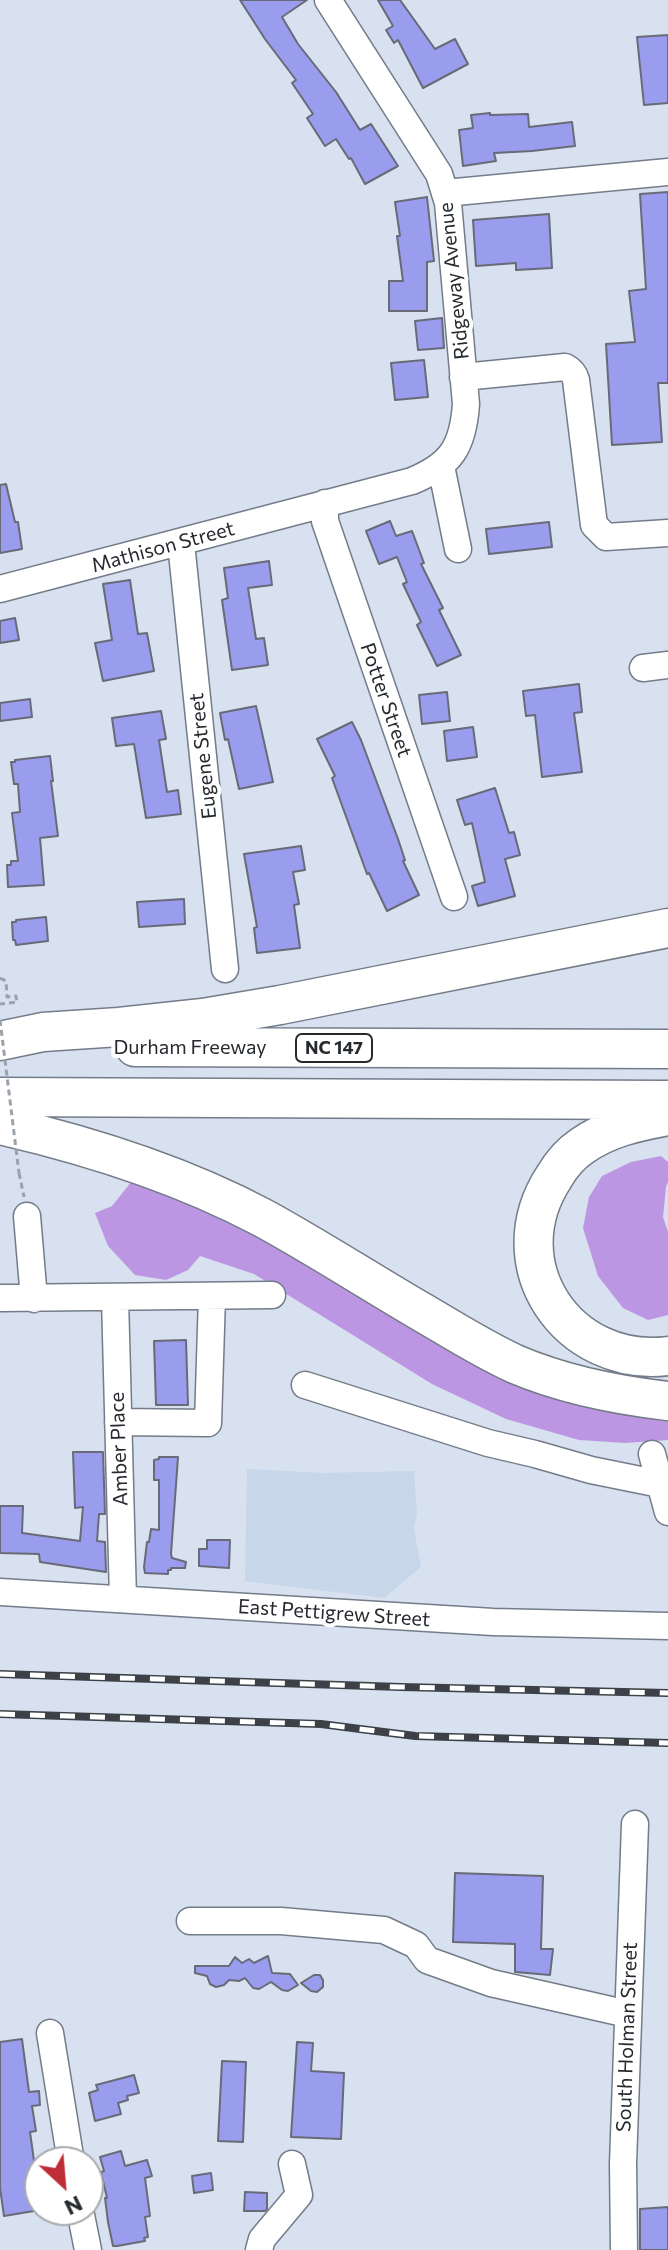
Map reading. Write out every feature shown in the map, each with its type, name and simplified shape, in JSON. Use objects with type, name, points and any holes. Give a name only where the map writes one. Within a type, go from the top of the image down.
[{"type":"highway","points":[[0,1044],[43,1032],[119,1027],[233,1013],[668,928]]},
{"type":"highway","name":"Durham Freeway","points":[[0,1044],[668,1049]]},
{"type":"highway","points":[[0,1097],[668,1100]]},
{"type":"highway","points":[[668,1116],[627,1124],[601,1134],[580,1147],[562,1164],[540,1200],[533,1240],[542,1284],[563,1320],[603,1348],[627,1356],[668,1356]]},
{"type":"highway","points":[[0,1125],[73,1143],[144,1166],[216,1195],[515,1364],[592,1389],[668,1401]]},
{"type":"street","name":"Ridgeway Avenue","points":[[328,0],[439,174],[448,203],[466,404],[464,426],[457,447],[441,466]]},
{"type":"street","points":[[445,193],[668,172]]},
{"type":"street","points":[[463,377],[570,369],[576,380],[594,525],[606,537],[668,533]]},
{"type":"street","points":[[325,503],[412,481],[441,466],[458,549]]},
{"type":"street","name":"Mathison Street","points":[[0,589],[325,503]]},
{"type":"street","name":"Potter Street","points":[[325,503],[325,521],[454,897]]},
{"type":"street","name":"Eugene Street","points":[[181,543],[225,969]]},
{"type":"street","points":[[27,1216],[34,1299]]},
{"type":"street","points":[[0,1298],[272,1295]]},
{"type":"street","points":[[118,1422],[208,1423],[212,1296]]},
{"type":"street","name":"Amber Place","points":[[115,1298],[123,1599]]},
{"type":"street","points":[[305,1385],[488,1443],[660,1484]]},
{"type":"street","points":[[652,1454],[668,1512]]},
{"type":"street","name":"East Pettigrew Street","points":[[0,1592],[493,1622],[668,1626]]},
{"type":"street","name":"South Holman Street","points":[[624,2250],[623,2164],[635,1824]]},
{"type":"street","points":[[190,1921],[281,1921],[384,1930],[416,1945],[427,1960],[491,1983],[628,2014]]},
{"type":"street","points":[[50,2033],[68,2146]]},
{"type":"street","points":[[259,2250],[262,2239],[299,2195],[292,2164]]},
{"type":"street","points":[[83,2226],[88,2250]]},
{"type":"path","points":[[0,978],[6,981],[7,997],[16,996],[17,1002],[0,1004]]},
{"type":"path","points":[[0,1020],[19,1173]]},
{"type":"shaded area","points":[[661,1156],[668,1162],[663,1217],[668,1232],[668,1315],[648,1320],[623,1308],[598,1276],[583,1228],[589,1197],[602,1176],[631,1162]]},
{"type":"shaded area","points":[[132,1181],[210,1208],[430,1337],[668,1416],[668,1440],[625,1443],[579,1440],[506,1419],[432,1384],[254,1274],[200,1256],[188,1270],[166,1280],[135,1275],[108,1246],[95,1213],[112,1206]]},
{"type":"shaded area","points":[[247,1469],[323,1473],[414,1471],[417,1513],[414,1529],[421,1567],[384,1598],[245,1581]]},
{"type":"building","points":[[240,0],[307,0],[282,17],[360,130],[371,124],[398,166],[365,184],[336,139],[325,146],[307,118],[313,114],[292,83],[296,80]]},
{"type":"building","points":[[378,0],[400,0],[435,49],[455,39],[468,64],[423,88],[398,40],[394,43],[386,30],[393,26]]},
{"type":"building","points":[[668,35],[668,103],[644,105],[637,37]]},
{"type":"building","points":[[528,114],[529,127],[572,122],[575,146],[494,153],[496,161],[463,166],[459,130],[473,128],[471,115]]},
{"type":"building","points":[[668,192],[668,383],[658,383],[662,442],[612,445],[606,344],[635,342],[629,291],[646,289],[640,194]]},
{"type":"building","points":[[427,197],[434,261],[427,262],[427,311],[389,311],[389,281],[403,281],[395,202]]},
{"type":"building","points":[[549,214],[552,268],[516,270],[516,263],[476,266],[473,220]]},
{"type":"building","points":[[442,318],[444,348],[418,350],[415,321]]},
{"type":"building","points":[[424,360],[428,397],[395,400],[391,363]]},
{"type":"building","points":[[6,484],[15,522],[18,522],[22,549],[0,553],[0,485]]},
{"type":"building","points":[[390,521],[396,536],[412,531],[424,563],[421,564],[443,608],[439,610],[461,655],[437,666],[417,625],[421,622],[403,584],[407,582],[397,557],[379,564],[366,531]]},
{"type":"building","points":[[549,522],[552,547],[489,554],[486,529]]},
{"type":"building","points":[[269,561],[272,585],[248,588],[256,639],[264,638],[268,665],[232,670],[222,600],[228,598],[224,568]]},
{"type":"building","points":[[130,580],[138,634],[147,633],[154,671],[103,681],[95,643],[112,640],[103,584]]},
{"type":"building","points":[[15,618],[19,640],[0,643],[0,621]]},
{"type":"building","points":[[579,684],[582,712],[574,713],[582,772],[542,777],[535,715],[526,716],[523,691]]},
{"type":"building","points":[[447,692],[450,721],[422,724],[419,695]]},
{"type":"building","points":[[30,699],[32,717],[0,721],[0,703]]},
{"type":"building","points":[[256,706],[273,782],[239,789],[220,713]]},
{"type":"building","points":[[161,711],[166,739],[159,740],[167,792],[178,790],[181,814],[146,818],[134,744],[116,746],[112,718]]},
{"type":"building","points":[[352,722],[398,839],[403,861],[419,895],[387,911],[367,874],[332,778],[335,776],[317,739]]},
{"type":"building","points":[[473,727],[477,757],[447,761],[444,731]]},
{"type":"building","points":[[50,756],[58,836],[40,838],[44,885],[8,887],[7,865],[18,861],[12,813],[20,812],[18,784],[14,784],[11,762]]},
{"type":"building","points":[[495,788],[509,833],[514,832],[520,855],[505,859],[515,896],[478,906],[472,886],[485,882],[472,823],[465,825],[457,800]]},
{"type":"building","points":[[301,846],[305,870],[293,872],[299,904],[294,905],[300,948],[257,953],[254,928],[257,927],[244,854]]},
{"type":"building","points":[[184,899],[185,924],[139,927],[137,902]]},
{"type":"building","points":[[46,917],[48,941],[16,945],[12,922]]},
{"type":"building","points":[[186,1340],[188,1405],[156,1405],[154,1341]]},
{"type":"building","points":[[73,1452],[103,1452],[105,1514],[99,1514],[97,1541],[105,1542],[106,1572],[40,1562],[39,1554],[0,1553],[0,1506],[23,1506],[22,1533],[80,1541],[83,1507],[75,1508]]},
{"type":"building","points":[[178,1457],[171,1554],[172,1558],[186,1562],[185,1568],[171,1568],[168,1574],[145,1573],[144,1567],[151,1529],[159,1530],[159,1480],[154,1480],[154,1460]]},
{"type":"building","points":[[207,1540],[230,1540],[229,1568],[199,1566],[199,1549],[207,1549]]},
{"type":"building","points":[[455,1873],[543,1876],[541,1949],[553,1949],[550,1975],[515,1972],[515,1944],[453,1942]]},
{"type":"building","points":[[268,1956],[272,1973],[290,1974],[298,1985],[288,1991],[271,1982],[259,1989],[253,1988],[245,1978],[229,1980],[216,1987],[210,1984],[207,1976],[195,1973],[195,1966],[229,1966],[235,1957],[242,1963],[249,1959],[254,1963]]},
{"type":"building","points":[[320,1975],[323,1980],[323,1987],[317,1992],[301,1983]]},
{"type":"building","points":[[22,2039],[29,2092],[39,2091],[40,2105],[32,2106],[36,2131],[30,2132],[32,2146],[24,2146],[24,2213],[4,2216],[0,2188],[0,2042]]},
{"type":"building","points":[[297,2042],[313,2043],[311,2071],[344,2073],[341,2139],[291,2137]]},
{"type":"building","points":[[222,2061],[246,2062],[243,2142],[218,2141]]},
{"type":"building","points":[[134,2075],[139,2093],[127,2096],[128,2100],[118,2103],[121,2114],[95,2121],[89,2093],[98,2090],[96,2085]]},
{"type":"building","points":[[121,2151],[125,2166],[147,2160],[152,2176],[145,2178],[150,2216],[145,2217],[148,2237],[144,2238],[145,2241],[113,2246],[105,2198],[104,2156]]},
{"type":"building","points":[[211,2173],[213,2190],[194,2193],[192,2176]]},
{"type":"building","points":[[245,2192],[267,2193],[267,2209],[244,2211]]},
{"type":"building","points":[[668,2207],[668,2250],[640,2250],[640,2209]]},
{"type":"railway","points":[[0,1674],[668,1693]]},
{"type":"railway","points":[[0,1714],[321,1724],[415,1736],[668,1743]]}]
